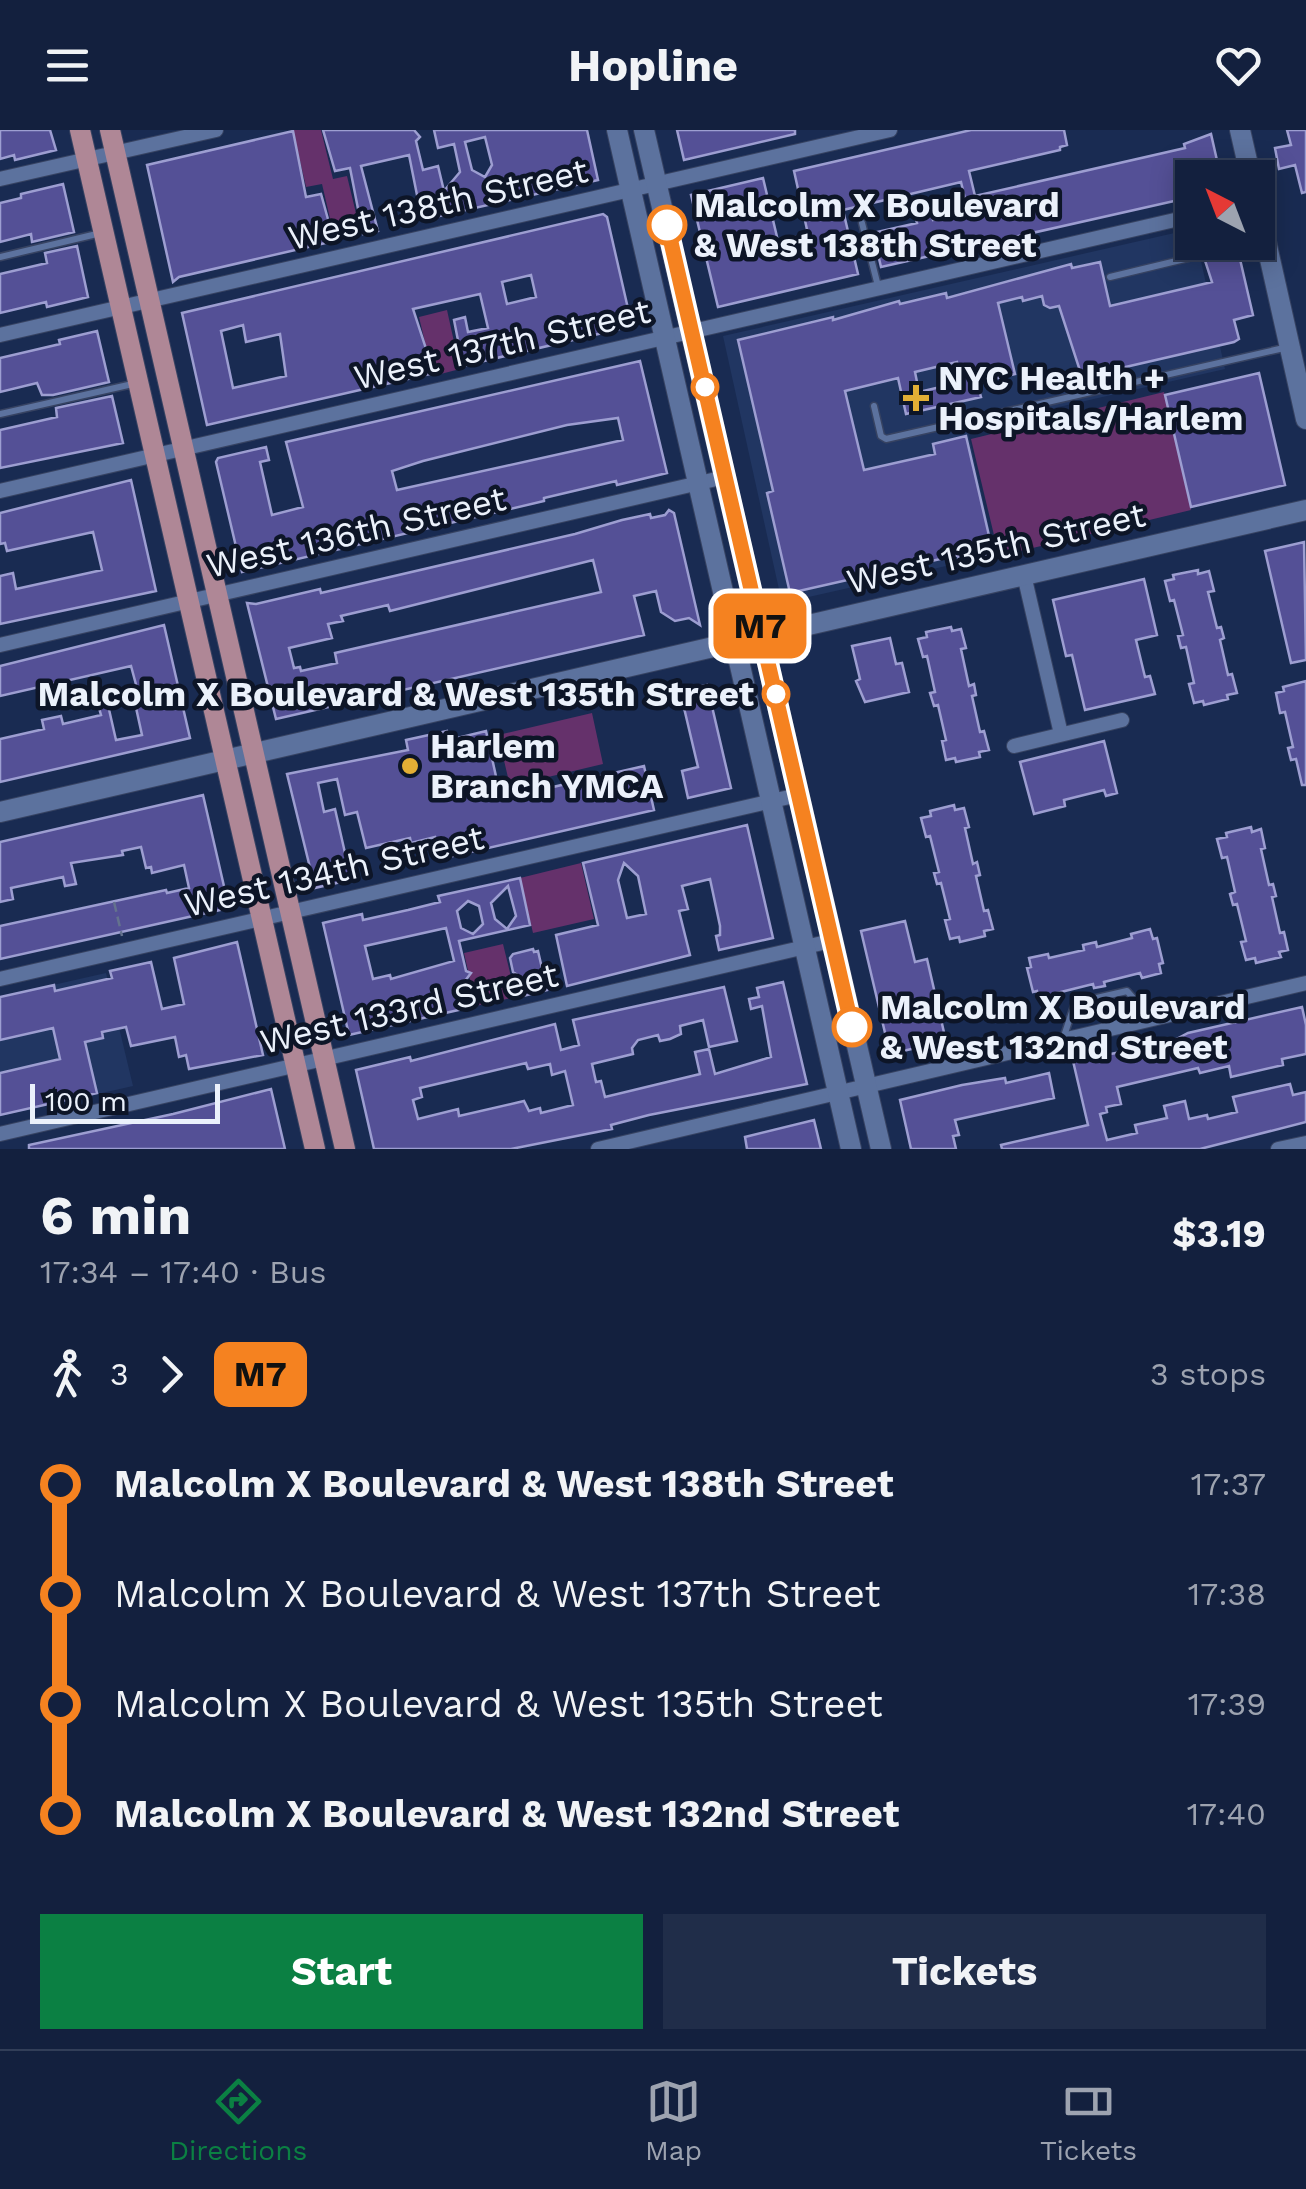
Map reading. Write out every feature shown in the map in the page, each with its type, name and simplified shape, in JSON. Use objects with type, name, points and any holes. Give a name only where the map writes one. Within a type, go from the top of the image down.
[{"type":"main road","points":[[80,130],[315,1149]]},
{"type":"main road","points":[[110,130],[345,1149]]},
{"type":"main road","points":[[617,130],[851,1149]]},
{"type":"main road","points":[[644,130],[881,1149]]},
{"type":"main road","points":[[1240,130],[1247,160]]},
{"type":"main road","points":[[1270,260],[1306,419]]},
{"type":"main road","name":"West 135th Street","points":[[0,812],[1306,510]]},
{"type":"street","points":[[0,179],[216,130]]},
{"type":"street","name":"West 138th Street","points":[[0,335],[890,130]]},
{"type":"street","name":"West 137th Street","points":[[0,491],[1175,220]]},
{"type":"street","name":"West 136th Street","points":[[0,645],[726,476]]},
{"type":"street","points":[[1024,575],[1062,734]]},
{"type":"street","points":[[1014,746],[1122,720]]},
{"type":"street","name":"West 134th Street","points":[[0,979],[798,794]]},
{"type":"street","name":"West 133rd Street","points":[[0,1134],[832,942]]},
{"type":"street","points":[[598,1149],[1306,983]]},
{"type":"street","points":[[1278,1149],[1306,1143]]},
{"type":"lane","points":[[862,223],[878,288]]},
{"type":"lane","points":[[0,257],[103,233]]},
{"type":"lane","points":[[1110,277],[1184,260]]},
{"type":"lane","points":[[874,406],[884,438],[1290,347]]},
{"type":"lane","points":[[0,414],[138,382]]},
{"type":"lane","points":[[1062,1040],[1072,1004],[1109,995],[1129,992],[1152,1019]]},
{"type":"path","points":[[114,902],[122,936]]},
{"type":"shaded area","points":[[293,130],[321,130],[333,179],[347,176],[361,234],[335,240],[322,184],[306,187]]},
{"type":"shaded area","name":"NYC Health + Hospitals/Harlem","points":[[1175,233],[1175,260],[1201,260],[1225,369],[967,428],[995,555],[782,603],[723,336]]},
{"type":"shaded area","points":[[447,310],[460,369],[433,376],[419,317]]},
{"type":"shaded area","points":[[1164,392],[1191,510],[999,556],[971,439]]},
{"type":"shaded area","points":[[592,713],[603,764],[510,786],[498,735]]},
{"type":"shaded area","points":[[581,863],[594,919],[533,933],[520,878]]},
{"type":"shaded area","points":[[503,944],[516,997],[476,1006],[464,953]]},
{"type":"shaded area","points":[[106,973],[133,1086],[0,1116],[0,997]]},
{"type":"building","points":[[0,130],[50,130],[56,150],[15,160],[14,155],[0,159]]},
{"type":"building","points":[[323,130],[414,130],[420,137],[416,141],[423,170],[438,166],[444,191],[460,172],[454,144],[438,148],[434,130],[587,130],[598,180],[422,220],[409,155],[361,166],[378,231],[363,234],[350,168],[335,171]],"holes":[[[485,137],[492,165],[485,177],[472,170],[465,142]]]},
{"type":"building","points":[[677,130],[795,130],[795,134],[684,160]]},
{"type":"building","points":[[971,130],[1064,130],[1067,145],[1060,150],[969,171],[975,196],[1185,148],[1184,144],[1211,134],[1217,160],[1175,160],[1175,201],[881,267],[873,233],[917,223],[916,219],[932,216],[933,220],[956,214],[955,210],[967,207],[961,182],[843,210],[858,274],[718,307],[691,195],[763,178],[778,241],[808,234],[794,171]]},
{"type":"building","points":[[1287,130],[1306,130],[1306,192],[1302,193],[1295,165],[1279,169],[1275,148],[1291,145]]},
{"type":"building","points":[[293,131],[306,197],[321,194],[334,241],[179,277],[173,282],[147,165]]},
{"type":"building","points":[[63,184],[74,232],[32,242],[31,234],[0,242],[0,203]]},
{"type":"building","points":[[603,214],[607,217],[632,326],[463,366],[454,320],[465,317],[468,332],[488,328],[480,294],[413,309],[434,373],[207,425],[182,313]],"holes":[[[531,275],[536,297],[507,304],[502,282]],[[243,325],[246,342],[280,334],[286,376],[233,388],[221,331]]]},
{"type":"building","points":[[77,246],[88,297],[0,313],[0,274],[47,263],[45,253]]},
{"type":"building","name":"NYC Health + Hospitals/Harlem","points":[[1205,260],[1240,260],[1253,315],[1234,320],[1239,339],[1234,342],[1082,377],[1059,306],[1044,305],[1042,296],[1023,301],[1022,297],[998,303],[1015,374],[977,383],[981,397],[906,414],[898,378],[845,391],[864,470],[935,454],[933,444],[966,436],[993,553],[959,561],[958,555],[790,593],[767,493],[773,491],[738,340],[899,301],[900,304],[946,293],[947,298],[1071,264],[1072,268],[1100,262],[1110,306],[1212,282]],"holes":[[[957,362],[962,382],[919,392],[915,372]]]},
{"type":"building","points":[[97,331],[109,382],[53,395],[42,395],[37,383],[0,392],[0,358]]},
{"type":"building","points":[[640,361],[667,473],[617,485],[616,481],[242,572],[216,462],[218,458],[266,447],[269,460],[260,462],[272,515],[303,507],[286,442]],"holes":[[[618,418],[623,440],[397,490],[392,471],[567,425]]]},
{"type":"building","points":[[1259,373],[1285,485],[1191,507],[1165,395]]},
{"type":"building","points":[[112,396],[123,443],[0,468],[0,430],[57,417],[56,408]]},
{"type":"building","points":[[131,480],[156,591],[0,624],[0,576],[13,573],[16,589],[102,570],[93,532],[7,551],[5,543],[0,544],[0,513]]},
{"type":"building","points":[[669,510],[674,513],[700,625],[689,618],[675,621],[661,612],[656,591],[634,596],[644,635],[276,719],[247,603],[320,589],[321,593],[622,520],[665,515]],"holes":[[[593,560],[601,592],[335,653],[337,663],[301,671],[300,667],[294,668],[289,648],[332,638],[328,624],[343,621],[341,616],[388,605],[390,611]]]},
{"type":"building","points":[[1304,542],[1306,660],[1291,663],[1265,551]]},
{"type":"building","points":[[1198,570],[1198,574],[1209,571],[1214,591],[1208,592],[1217,628],[1221,627],[1224,638],[1220,640],[1228,675],[1232,674],[1237,693],[1204,705],[1203,701],[1194,703],[1186,647],[1181,648],[1178,636],[1183,635],[1165,581],[1174,579],[1173,575]]},
{"type":"building","points":[[1144,579],[1157,635],[1136,640],[1145,677],[1150,676],[1155,694],[1085,710],[1072,655],[1066,656],[1053,600]]},
{"type":"building","points":[[164,625],[190,738],[0,782],[0,739],[44,729],[42,720],[61,716],[63,724],[101,715],[99,708],[108,705],[116,740],[142,735],[131,666],[0,696],[0,666]]},
{"type":"building","points":[[951,627],[952,631],[961,629],[969,686],[974,684],[976,695],[972,696],[980,732],[984,731],[989,750],[979,752],[980,757],[956,762],[955,758],[946,760],[938,705],[934,706],[930,693],[935,692],[927,656],[923,657],[918,639],[927,637],[926,632]]},
{"type":"building","points":[[890,638],[896,664],[902,663],[909,692],[865,702],[856,681],[860,679],[852,646]]},
{"type":"building","points":[[1306,681],[1306,785],[1302,785],[1296,759],[1291,760],[1288,748],[1293,747],[1276,693]]},
{"type":"building","points":[[707,685],[731,788],[688,798],[682,771],[698,767],[680,691]]},
{"type":"building","points":[[447,731],[449,740],[486,731],[501,799],[644,766],[654,810],[440,859],[435,837],[366,848],[357,812],[345,815],[337,779],[318,783],[324,812],[335,809],[354,879],[315,888],[287,774],[408,750],[406,740]]},
{"type":"building","points":[[1104,741],[1117,793],[1106,796],[1104,790],[1064,800],[1065,806],[1034,814],[1020,762]]},
{"type":"building","points":[[203,795],[229,908],[0,959],[0,926],[189,888],[184,865],[152,873],[151,867],[146,868],[141,847],[122,851],[123,855],[71,863],[76,884],[65,886],[63,877],[11,888],[13,899],[0,902],[0,842]]},
{"type":"building","points":[[954,805],[955,810],[964,808],[984,911],[988,910],[993,929],[984,931],[985,936],[960,942],[959,937],[950,939],[945,920],[950,919],[941,883],[937,884],[934,873],[939,872],[921,818],[931,816],[930,811]]},
{"type":"building","points":[[747,825],[773,938],[719,950],[716,936],[720,935],[720,926],[710,879],[682,886],[688,909],[679,911],[690,955],[567,986],[556,935],[598,925],[583,863]],"holes":[[[624,863],[638,876],[646,914],[627,918],[618,880]]]},
{"type":"building","points":[[1251,827],[1252,832],[1261,829],[1269,885],[1273,884],[1280,933],[1284,932],[1288,950],[1279,952],[1281,957],[1256,963],[1255,958],[1246,960],[1241,942],[1246,941],[1237,904],[1233,905],[1230,894],[1235,892],[1227,857],[1222,858],[1217,839]]},
{"type":"building","points":[[520,878],[530,925],[459,941],[466,971],[471,973],[465,981],[471,985],[476,1006],[349,1035],[323,923],[362,914],[363,920],[408,910],[440,902],[438,896]],"holes":[[[508,886],[516,916],[507,929],[495,919],[491,903]],[[468,901],[479,906],[483,924],[473,934],[461,928],[457,911]],[[446,928],[454,961],[391,979],[390,975],[373,979],[365,946]]]},
{"type":"building","points":[[905,921],[915,962],[927,959],[946,1041],[890,1054],[861,931]]},
{"type":"building","points":[[1150,929],[1153,939],[1157,938],[1163,963],[1159,964],[1161,973],[1142,978],[1140,973],[1104,982],[1105,986],[1094,988],[1093,984],[1057,993],[1058,997],[1040,1001],[1037,991],[1033,992],[1027,968],[1031,967],[1029,958],[1084,950],[1083,945],[1096,942],[1097,947]]},
{"type":"building","points":[[237,942],[263,1055],[189,1069],[186,1055],[179,1057],[175,1037],[131,1046],[126,1027],[102,1032],[103,1038],[85,1042],[97,1093],[0,1115],[0,1073],[60,1059],[53,1028],[0,1040],[0,997],[54,985],[55,991],[112,978],[110,971],[151,962],[162,1009],[184,1004],[174,958]]},
{"type":"building","points":[[533,949],[538,951],[547,990],[519,997],[519,976],[513,972],[510,958]]},
{"type":"building","points":[[783,982],[807,1084],[649,1115],[611,1125],[612,1129],[511,1149],[374,1149],[356,1070],[410,1057],[411,1061],[555,1024],[561,1050],[579,1045],[573,1020],[724,987],[737,1041],[709,1047],[703,1020],[680,1026],[681,1034],[670,1039],[660,1041],[658,1035],[638,1040],[633,1054],[592,1064],[605,1097],[700,1074],[695,1052],[709,1049],[715,1074],[771,1057],[762,1006],[751,1009],[749,999],[759,997],[757,988]],"holes":[[[526,1063],[528,1069],[550,1064],[552,1075],[565,1071],[573,1105],[541,1113],[540,1108],[529,1111],[524,1101],[459,1116],[458,1109],[418,1119],[413,1100],[422,1097],[420,1088]]]},
{"type":"building","points":[[1302,1007],[1306,1054],[1282,1059],[1283,1065],[1231,1077],[1229,1066],[1200,1073],[1198,1068],[1117,1087],[1121,1104],[1106,1107],[1107,1112],[1100,1114],[1107,1140],[1137,1133],[1135,1125],[1167,1118],[1164,1106],[1185,1101],[1189,1119],[1207,1115],[1208,1119],[1237,1112],[1233,1097],[1290,1084],[1293,1095],[1306,1092],[1306,1122],[1200,1149],[1002,1149],[1001,1145],[1088,1125],[1073,1061],[1169,1043],[1188,1033]]},
{"type":"building","points":[[1049,1073],[1054,1098],[955,1120],[959,1135],[953,1136],[956,1149],[911,1149],[900,1100],[962,1085],[1005,1078],[1006,1083]]},
{"type":"building","points":[[271,1089],[285,1149],[29,1149],[29,1145]]},
{"type":"building","points":[[814,1120],[821,1149],[747,1149],[745,1137]]},
{"type":"bus line","name":"M7","points":[[667,225],[852,1027]]},
{"type":"place","name":"Malcolm X Boulevard & West 138th Street","points":[[667,225]]},
{"type":"place","name":"NYC Health + Hospitals/Harlem","points":[[916,398]]},
{"type":"place","name":"Malcolm X Boulevard & West 135th Street","points":[[776,694]]},
{"type":"place","name":"Harlem Branch YMCA","points":[[410,766]]},
{"type":"place","name":"Malcolm X Boulevard & West 132nd Street","points":[[852,1027]]}]
